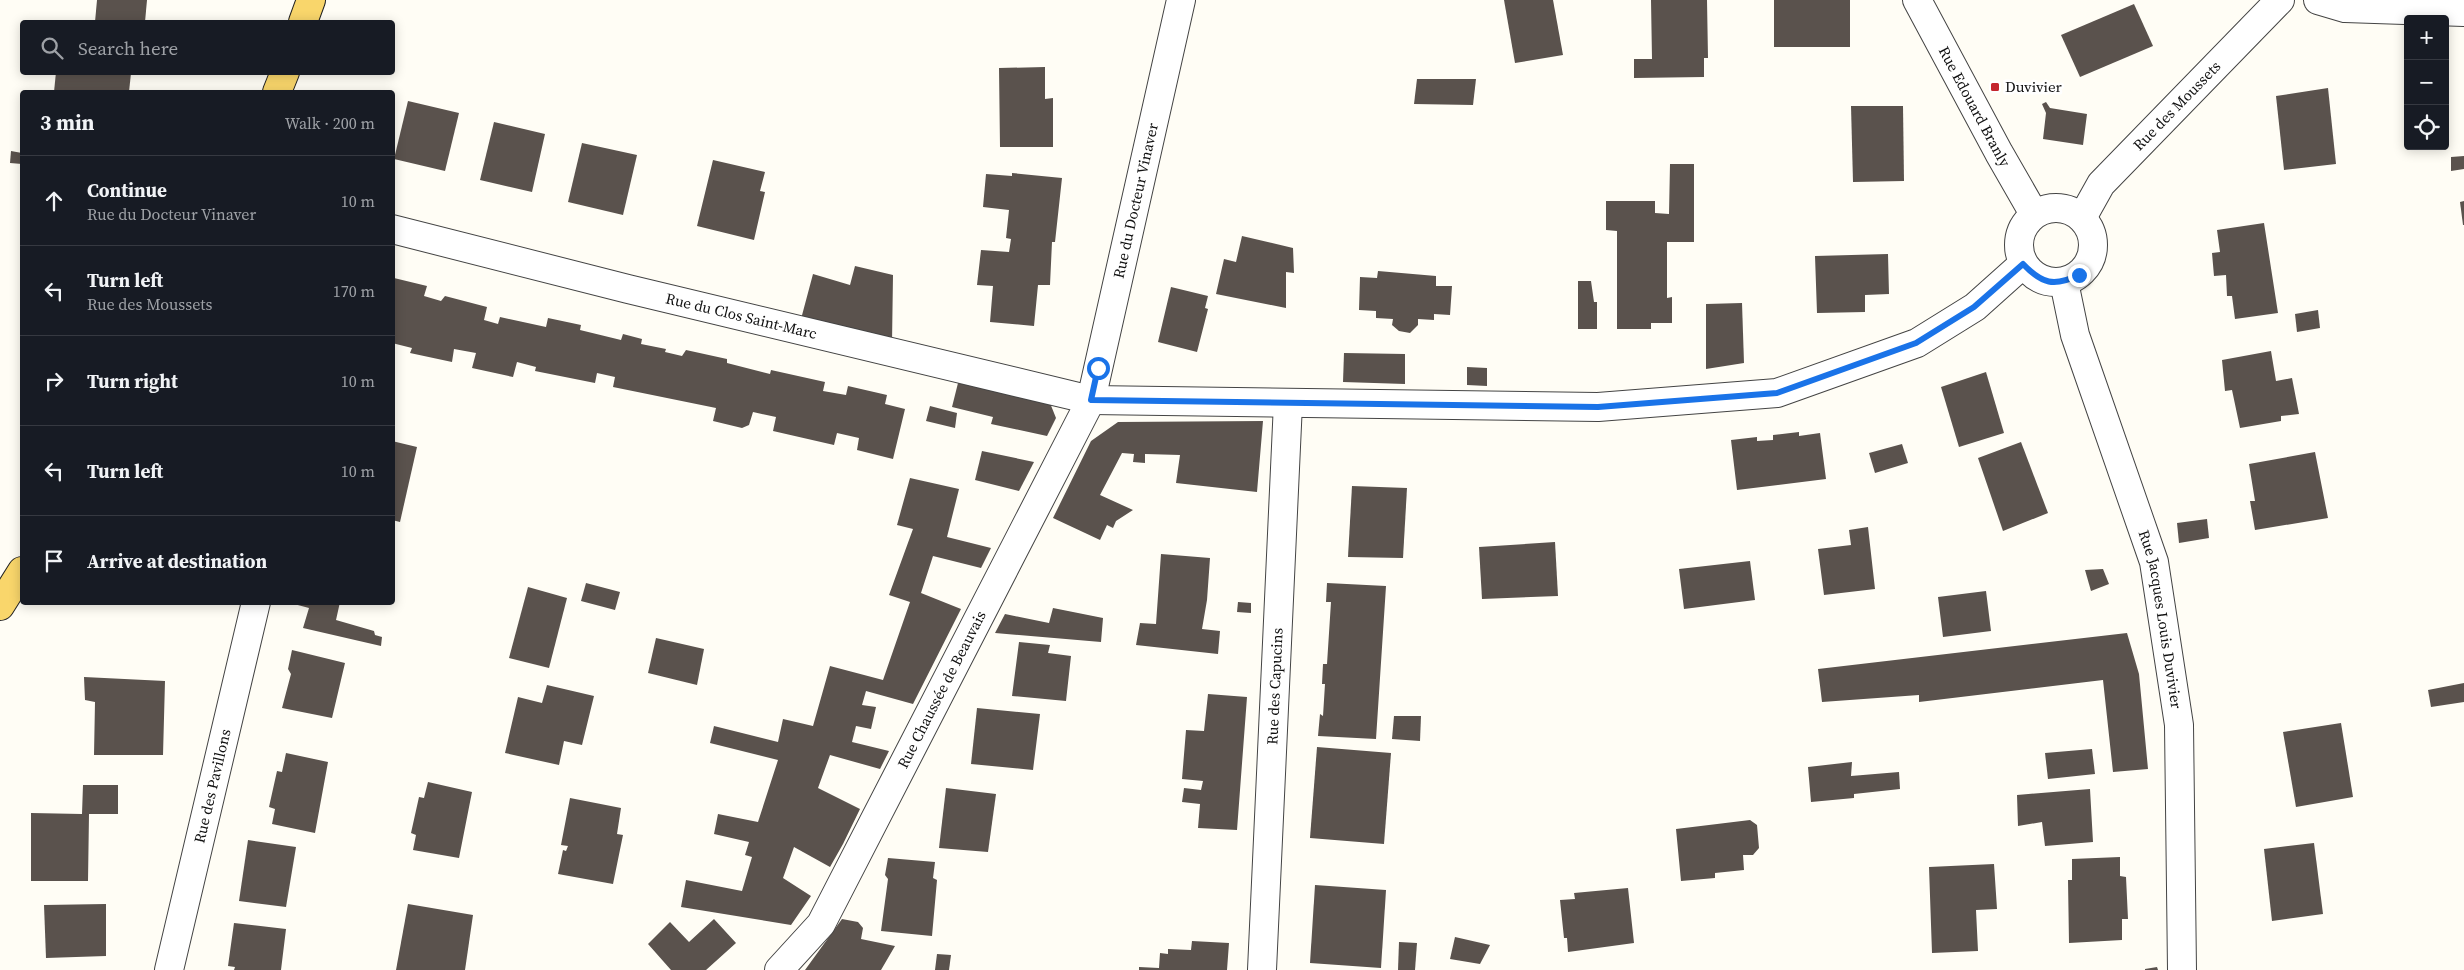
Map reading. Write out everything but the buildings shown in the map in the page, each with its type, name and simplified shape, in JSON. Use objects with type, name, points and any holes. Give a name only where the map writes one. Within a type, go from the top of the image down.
[{"type":"main road","points":[[304,20],[312,0]]},
{"type":"main road","points":[[278,90],[284,75]]},
{"type":"main road","points":[[0,606],[20,574]]},
{"type":"street","name":"Rue du Docteur Vinaver","points":[[1091,400],[1181,0]]},
{"type":"street","name":"Rue Edouard Branly","points":[[1917,0],[1998,154],[2034,214]]},
{"type":"street","name":"Rue des Moussets","points":[[2082,218],[2101,184],[2280,0]]},
{"type":"street","points":[[2318,0],[2345,8],[2464,12]]},
{"type":"street","points":[[2046,208],[2072,211],[2082,218],[2091,232],[2093,247],[2089,263],[2079,275],[2064,282],[2048,282],[2034,276],[2023,264],[2018,250],[2019,236],[2024,224],[2034,214],[2046,208]]},
{"type":"street","name":"Rue du Clos Saint-Marc","points":[[395,230],[628,289],[1091,400]]},
{"type":"street","points":[[1091,400],[1598,407],[1777,393],[1916,343],[1974,307],[2023,264]]},
{"type":"street","name":"Rue Jacques Louis Duvivier","points":[[2064,282],[2075,335],[2154,562],[2179,725],[2182,970]]},
{"type":"street","name":"Rue Chaussée de Beauvais","points":[[779,970],[821,924],[1091,400]]},
{"type":"street","name":"Rue des Capucins","points":[[1262,970],[1288,403]]},
{"type":"street","name":"Rue des Pavillons","points":[[169,970],[255,605]]},
{"type":"place","name":"Duvivier","points":[[1995,87]]},
{"type":"route","points":[[1098,368],[1091,400],[1598,407],[1777,393],[1916,343],[1974,307],[2023,264],[2034,276],[2048,282],[2064,282],[2079,275]]}]
